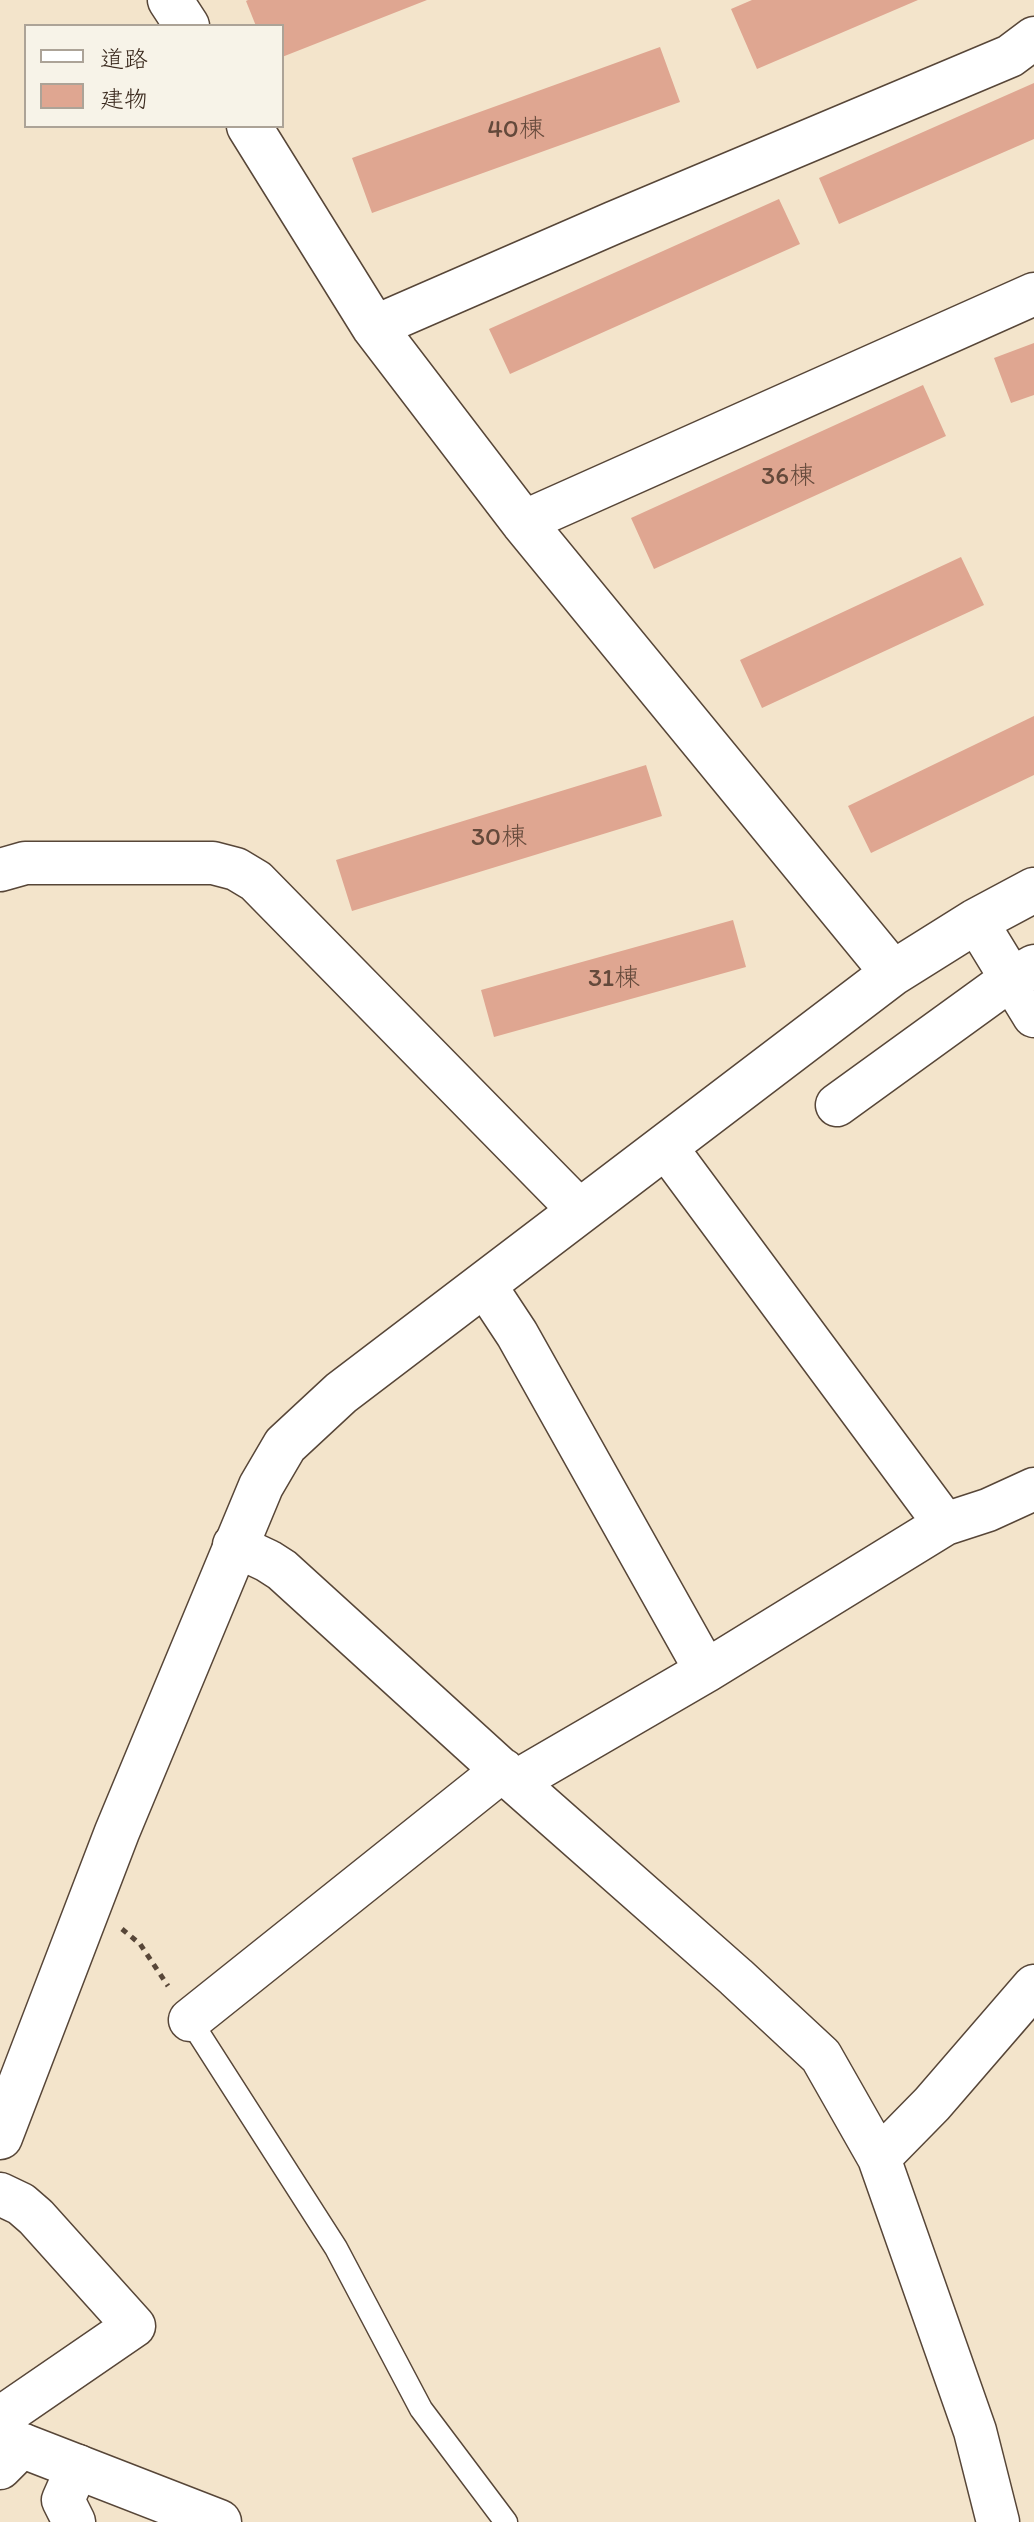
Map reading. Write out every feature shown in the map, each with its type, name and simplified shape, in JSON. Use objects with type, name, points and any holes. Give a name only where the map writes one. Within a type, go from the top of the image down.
[{"type":"street","points":[[170,0],[186,24]]},
{"type":"street","points":[[374,327],[1010,56],[1034,38]]},
{"type":"street","points":[[250,128],[374,327],[523,522],[893,973]]},
{"type":"street","points":[[523,522],[1034,294]]},
{"type":"street","points":[[0,870],[25,863],[213,863],[236,869],[256,881],[580,1211]]},
{"type":"street","points":[[837,1105],[1004,956],[1034,890]]},
{"type":"street","points":[[0,2137],[10,2081],[117,1832],[261,1559],[261,1486],[285,1445],[341,1393],[502,1311],[580,1211],[684,1172],[893,973],[1004,956]]},
{"type":"street","points":[[1004,956],[1034,1016]]},
{"type":"street","points":[[684,1172],[945,1524]]},
{"type":"street","points":[[502,1311],[706,1671]]},
{"type":"street","points":[[190,2020],[509,1776],[706,1671],[945,1524],[988,1510],[1034,1489]]},
{"type":"street","points":[[261,1559],[736,1977],[821,2056],[879,2158],[975,2431],[998,2522]]},
{"type":"street","points":[[879,2158],[932,2104],[1034,1986]]},
{"type":"street","points":[[19,2205],[134,2326],[6,2442],[78,2466],[219,2522]]},
{"type":"street","points":[[74,2522],[63,2500],[78,2466]]},
{"type":"lane","points":[[190,2020],[336,2248],[421,2409],[506,2522]]},
{"type":"path","points":[[129,1935],[140,1944],[190,2020]]},
{"type":"building","points":[[427,0],[284,56],[284,24],[255,24],[246,1]]},
{"type":"building","points":[[752,0],[918,0],[757,69],[731,9]]},
{"type":"building","points":[[660,47],[680,102],[372,213],[352,158]]},
{"type":"building","points":[[1034,83],[1034,139],[839,224],[819,178]]},
{"type":"building","points":[[779,199],[800,244],[510,374],[489,329]]},
{"type":"building","points":[[1034,343],[1034,395],[1011,403],[994,358]]},
{"type":"building","points":[[923,385],[946,436],[654,569],[631,518]]},
{"type":"building","points":[[961,557],[984,605],[762,708],[740,660]]},
{"type":"building","points":[[1034,716],[1034,775],[871,853],[848,806]]},
{"type":"building","points":[[646,765],[662,816],[352,911],[336,860]]},
{"type":"building","points":[[733,920],[746,967],[494,1037],[481,990]]}]
